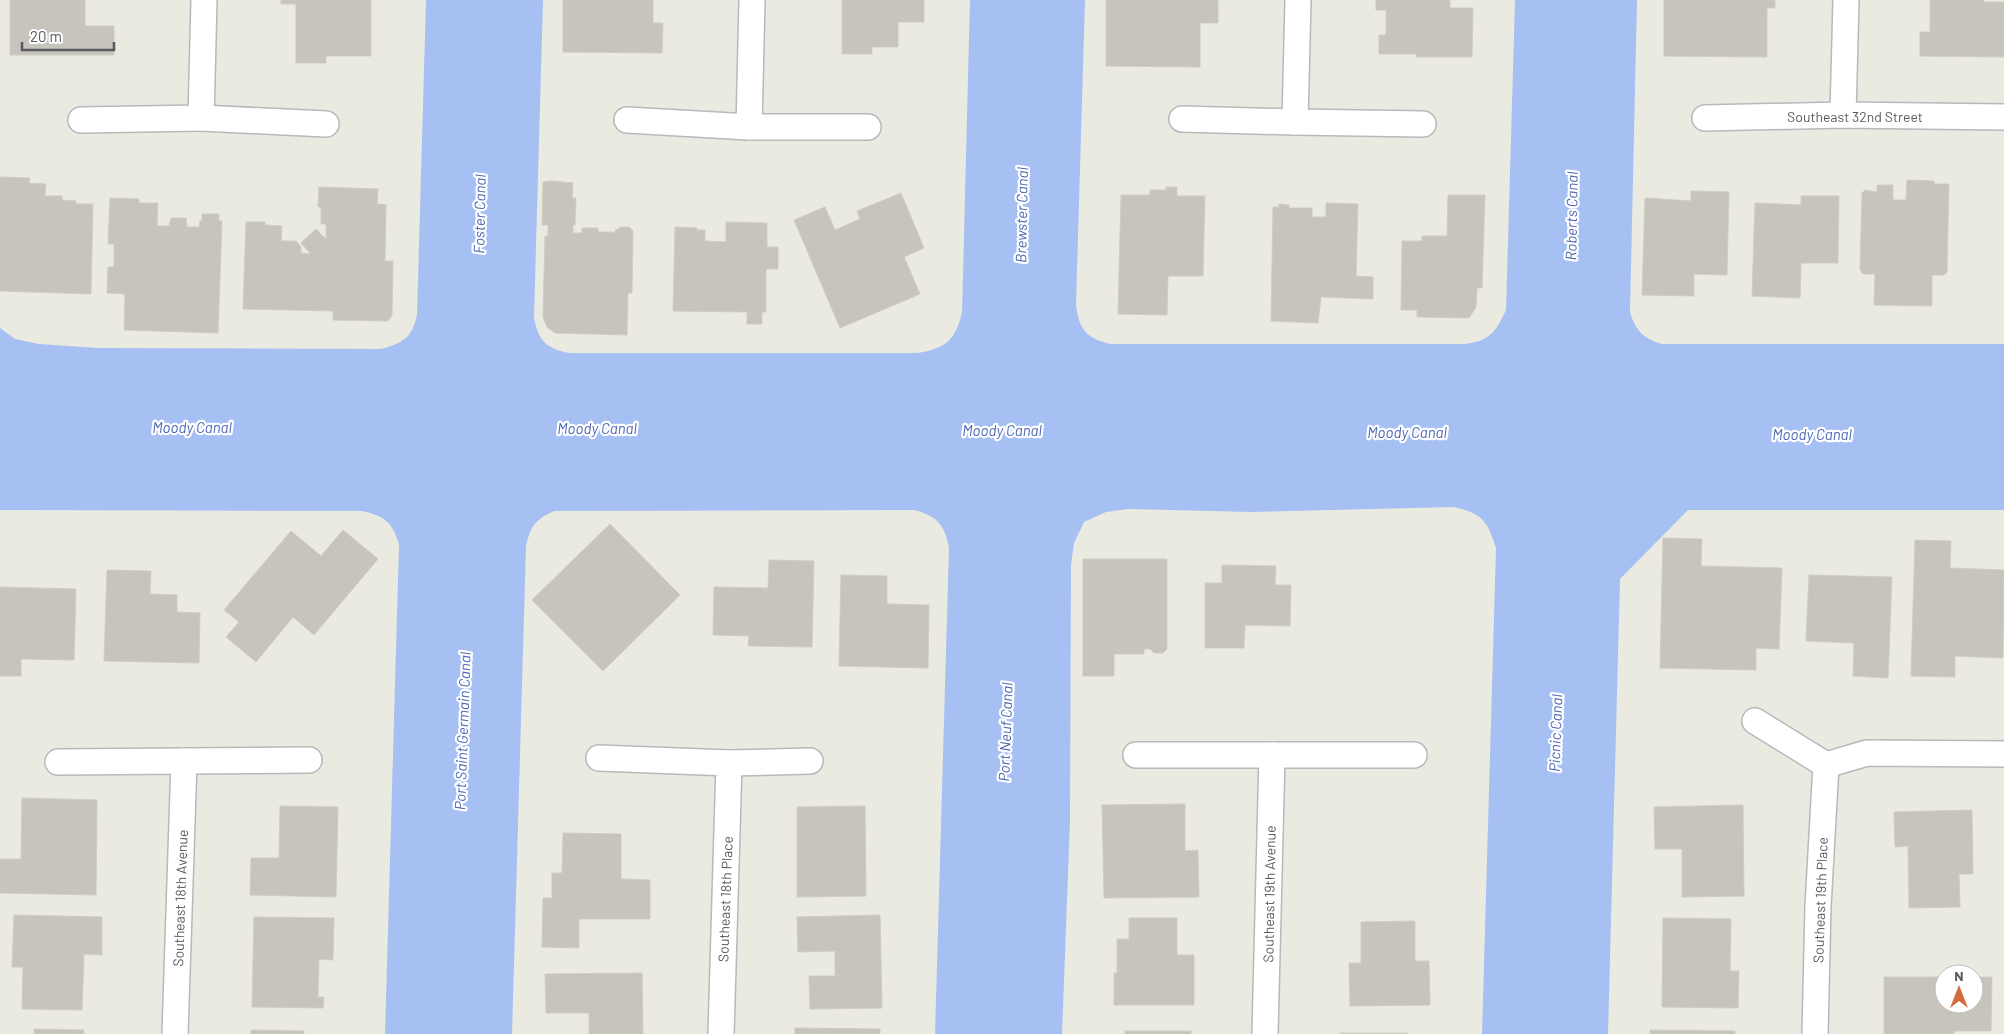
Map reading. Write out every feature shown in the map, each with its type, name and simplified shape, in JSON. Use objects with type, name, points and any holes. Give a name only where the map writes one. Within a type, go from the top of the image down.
[{"type":"street","points":[[201,118],[204,0]]},
{"type":"street","points":[[749,127],[752,0]]},
{"type":"street","points":[[1295,122],[1298,0]]},
{"type":"street","points":[[1843,115],[1846,0]]},
{"type":"street","name":"Southeast 32nd Street","points":[[1705,118],[1843,115],[2004,117]]},
{"type":"street","points":[[81,120],[201,118],[326,124]]},
{"type":"street","points":[[1182,118],[1423,124]]},
{"type":"street","points":[[627,120],[749,127],[868,127]]},
{"type":"street","points":[[1755,721],[1826,765],[1867,753],[2004,754]]},
{"type":"street","points":[[1136,755],[1414,755]]},
{"type":"street","name":"Southeast 19th Avenue","points":[[1265,1034],[1272,755]]},
{"type":"street","points":[[599,758],[729,763],[810,761]]},
{"type":"street","points":[[58,762],[309,760]]},
{"type":"street","name":"Southeast 18th Avenue","points":[[175,1034],[184,761]]},
{"type":"street","name":"Southeast 18th Place","points":[[721,1034],[729,763]]},
{"type":"street","name":"Southeast 19th Place","points":[[1815,1034],[1818,906],[1826,765]]},
{"type":"water","points":[[426,0],[543,0],[534,317],[538,332],[549,346],[570,353],[917,353],[935,349],[948,342],[956,330],[962,312],[970,0],[1085,0],[1076,305],[1079,320],[1089,335],[1110,344],[1464,344],[1480,341],[1491,334],[1506,310],[1515,0],[1637,0],[1630,312],[1638,329],[1645,336],[1662,344],[2004,344],[2004,510],[1688,510],[1620,579],[1608,1034],[1482,1034],[1496,548],[1487,525],[1471,512],[1454,507],[1251,512],[1128,509],[1106,512],[1084,522],[1074,543],[1071,565],[1070,821],[1062,1034],[935,1034],[949,547],[942,527],[934,518],[914,510],[554,511],[538,520],[532,528],[526,546],[512,1034],[385,1034],[399,544],[393,530],[382,518],[362,511],[0,510],[0,328],[15,339],[39,344],[98,348],[381,349],[401,342],[412,329],[417,315]]},
{"type":"building","points":[[10,0],[85,0],[85,26],[114,26],[114,55],[10,55]]},
{"type":"building","points":[[281,0],[371,0],[371,56],[326,56],[326,63],[296,63],[296,4],[281,4]]},
{"type":"building","points":[[563,0],[653,0],[653,23],[663,23],[662,53],[563,52]]},
{"type":"building","points":[[842,0],[924,0],[924,22],[898,22],[898,47],[872,47],[872,54],[842,54]]},
{"type":"building","points":[[1106,0],[1218,0],[1218,23],[1200,23],[1200,67],[1106,66]]},
{"type":"building","points":[[1376,0],[1450,0],[1450,8],[1473,8],[1472,57],[1416,57],[1416,54],[1379,54],[1379,35],[1386,35],[1386,10],[1376,10]]},
{"type":"building","points":[[1664,0],[1775,0],[1775,8],[1767,8],[1767,57],[1664,56]]},
{"type":"building","points":[[1930,0],[2004,2],[2004,57],[1920,56],[1920,32],[1930,32]]},
{"type":"building","points":[[0,177],[30,178],[29,183],[46,184],[45,196],[62,196],[62,200],[76,201],[76,204],[93,204],[91,294],[0,291]]},
{"type":"building","points":[[1907,180],[1934,181],[1934,184],[1949,184],[1947,272],[1944,275],[1932,275],[1932,306],[1874,305],[1875,274],[1863,274],[1860,270],[1862,193],[1865,190],[1877,192],[1877,185],[1893,185],[1893,200],[1906,200]]},
{"type":"building","points":[[543,182],[573,183],[572,198],[576,198],[573,233],[582,233],[582,228],[598,228],[598,232],[613,232],[615,234],[615,231],[620,227],[629,227],[633,231],[632,293],[628,293],[627,335],[555,333],[547,327],[543,317],[545,236],[548,236],[548,225],[542,225]]},
{"type":"building","points":[[319,187],[378,189],[377,204],[386,205],[385,261],[393,261],[392,315],[388,321],[333,320],[333,311],[243,309],[246,222],[265,222],[265,225],[282,226],[281,241],[296,241],[301,247],[301,253],[311,254],[301,243],[316,229],[326,239],[326,224],[321,224],[321,207],[318,207]]},
{"type":"building","points":[[1166,187],[1177,187],[1177,196],[1205,196],[1203,276],[1168,276],[1167,315],[1118,314],[1121,195],[1150,195],[1150,190],[1166,190]]},
{"type":"building","points":[[1691,191],[1729,192],[1727,275],[1694,274],[1694,296],[1642,295],[1645,198],[1691,201]]},
{"type":"building","points":[[901,193],[924,248],[904,257],[920,294],[840,328],[794,220],[825,207],[835,230],[860,219],[857,211]]},
{"type":"building","points":[[1448,195],[1485,195],[1482,288],[1477,288],[1476,307],[1469,318],[1417,317],[1417,310],[1401,310],[1402,241],[1422,241],[1422,236],[1447,236]]},
{"type":"building","points":[[1801,196],[1839,196],[1838,263],[1801,263],[1800,298],[1752,296],[1755,203],[1801,205]]},
{"type":"building","points":[[110,198],[139,199],[139,203],[158,203],[157,226],[169,226],[171,218],[186,218],[187,227],[199,227],[200,221],[202,221],[202,214],[219,214],[219,221],[222,221],[218,333],[124,330],[125,294],[107,293],[108,267],[114,267],[114,244],[108,244]]},
{"type":"building","points":[[1326,203],[1358,204],[1356,276],[1373,277],[1373,299],[1321,297],[1318,323],[1271,321],[1273,207],[1279,207],[1279,204],[1289,205],[1289,208],[1312,208],[1312,217],[1326,217]]},
{"type":"building","points":[[726,222],[767,223],[767,247],[778,247],[778,269],[766,269],[766,312],[762,312],[762,324],[747,324],[747,312],[673,311],[675,227],[705,230],[705,241],[726,242]]},
{"type":"building","points":[[610,524],[680,595],[603,671],[532,600]]},
{"type":"building","points":[[343,530],[378,559],[314,635],[293,617],[256,662],[226,637],[239,622],[224,610],[291,531],[321,556]]},
{"type":"building","points":[[1663,538],[1702,539],[1701,566],[1782,568],[1779,649],[1756,648],[1756,670],[1660,668]]},
{"type":"building","points":[[1915,540],[1951,541],[1950,568],[2004,570],[2003,658],[1955,656],[1955,677],[1911,676]]},
{"type":"building","points":[[1083,559],[1167,559],[1167,649],[1163,653],[1154,653],[1150,649],[1144,649],[1144,654],[1114,654],[1114,676],[1083,676]]},
{"type":"building","points":[[769,560],[814,561],[812,647],[748,646],[749,636],[713,635],[714,587],[768,588]]},
{"type":"building","points":[[1222,565],[1276,566],[1275,585],[1291,585],[1290,626],[1245,625],[1244,648],[1205,648],[1205,583],[1222,583]]},
{"type":"building","points":[[107,570],[151,571],[150,594],[177,595],[177,612],[200,613],[199,663],[104,661]]},
{"type":"building","points":[[841,575],[887,576],[887,604],[929,605],[928,668],[839,666]]},
{"type":"building","points":[[1809,575],[1892,577],[1888,678],[1853,676],[1854,643],[1806,641]]},
{"type":"building","points":[[0,587],[76,589],[74,660],[21,659],[21,676],[0,676]]},
{"type":"building","points":[[22,798],[97,800],[96,895],[0,893],[0,859],[21,859]]},
{"type":"building","points":[[1185,804],[1185,851],[1198,850],[1199,897],[1104,898],[1102,805]]},
{"type":"building","points":[[1743,805],[1744,896],[1682,897],[1682,849],[1655,849],[1654,807]]},
{"type":"building","points":[[280,806],[338,807],[336,897],[250,895],[251,858],[279,858]]},
{"type":"building","points":[[865,806],[866,896],[797,897],[797,807]]},
{"type":"building","points":[[1972,810],[1973,874],[1959,874],[1960,907],[1909,908],[1908,846],[1895,847],[1894,812]]},
{"type":"building","points":[[563,833],[621,834],[621,879],[650,880],[650,919],[579,919],[579,948],[542,947],[543,898],[552,898],[552,873],[562,873]]},
{"type":"building","points":[[14,915],[102,917],[102,955],[84,954],[82,1010],[22,1009],[23,967],[12,967]]},
{"type":"building","points":[[880,915],[882,1008],[810,1009],[809,976],[835,976],[835,951],[798,952],[797,917]]},
{"type":"building","points":[[254,917],[334,918],[333,960],[319,959],[318,997],[324,997],[323,1008],[252,1007]]},
{"type":"building","points":[[1129,918],[1177,918],[1177,955],[1194,955],[1194,1005],[1114,1005],[1114,973],[1117,973],[1117,939],[1129,939]]},
{"type":"building","points":[[1663,918],[1731,919],[1730,971],[1739,971],[1738,1008],[1662,1007]]},
{"type":"building","points":[[1415,921],[1415,961],[1429,961],[1430,1005],[1350,1006],[1349,963],[1361,963],[1361,922]]},
{"type":"building","points":[[642,973],[643,1034],[589,1034],[589,1013],[546,1013],[545,974]]},
{"type":"building","points":[[1884,977],[1934,977],[1934,1014],[1984,1014],[1984,977],[1992,977],[1991,1031],[1954,1031],[1954,1034],[1884,1034]]},
{"type":"building","points":[[795,1028],[880,1029],[880,1034],[795,1034]]},
{"type":"building","points":[[34,1029],[84,1030],[84,1034],[34,1034]]},
{"type":"building","points":[[251,1030],[304,1031],[304,1034],[251,1034]]},
{"type":"building","points":[[1650,1030],[1735,1031],[1735,1034],[1650,1034]]},
{"type":"building","points":[[1125,1031],[1191,1031],[1191,1034],[1125,1034]]},
{"type":"building","points":[[1407,1033],[1407,1034],[1340,1034]]},
{"type":"water label","name":"Foster Canal","points":[[479,214]]},
{"type":"water label","name":"Brewster Canal","points":[[1021,215]]},
{"type":"water label","name":"Roberts Canal","points":[[1571,216]]},
{"type":"water label","name":"Moody Canal","points":[[192,427]]},
{"type":"water label","name":"Moody Canal","points":[[597,428]]},
{"type":"water label","name":"Moody Canal","points":[[1002,430]]},
{"type":"water label","name":"Moody Canal","points":[[1407,432]]},
{"type":"water label","name":"Moody Canal","points":[[1812,434]]},
{"type":"water label","name":"Port Saint Germain Canal","points":[[462,731]]},
{"type":"water label","name":"Port Neuf Canal","points":[[1005,732]]},
{"type":"water label","name":"Picnic Canal","points":[[1555,733]]}]
